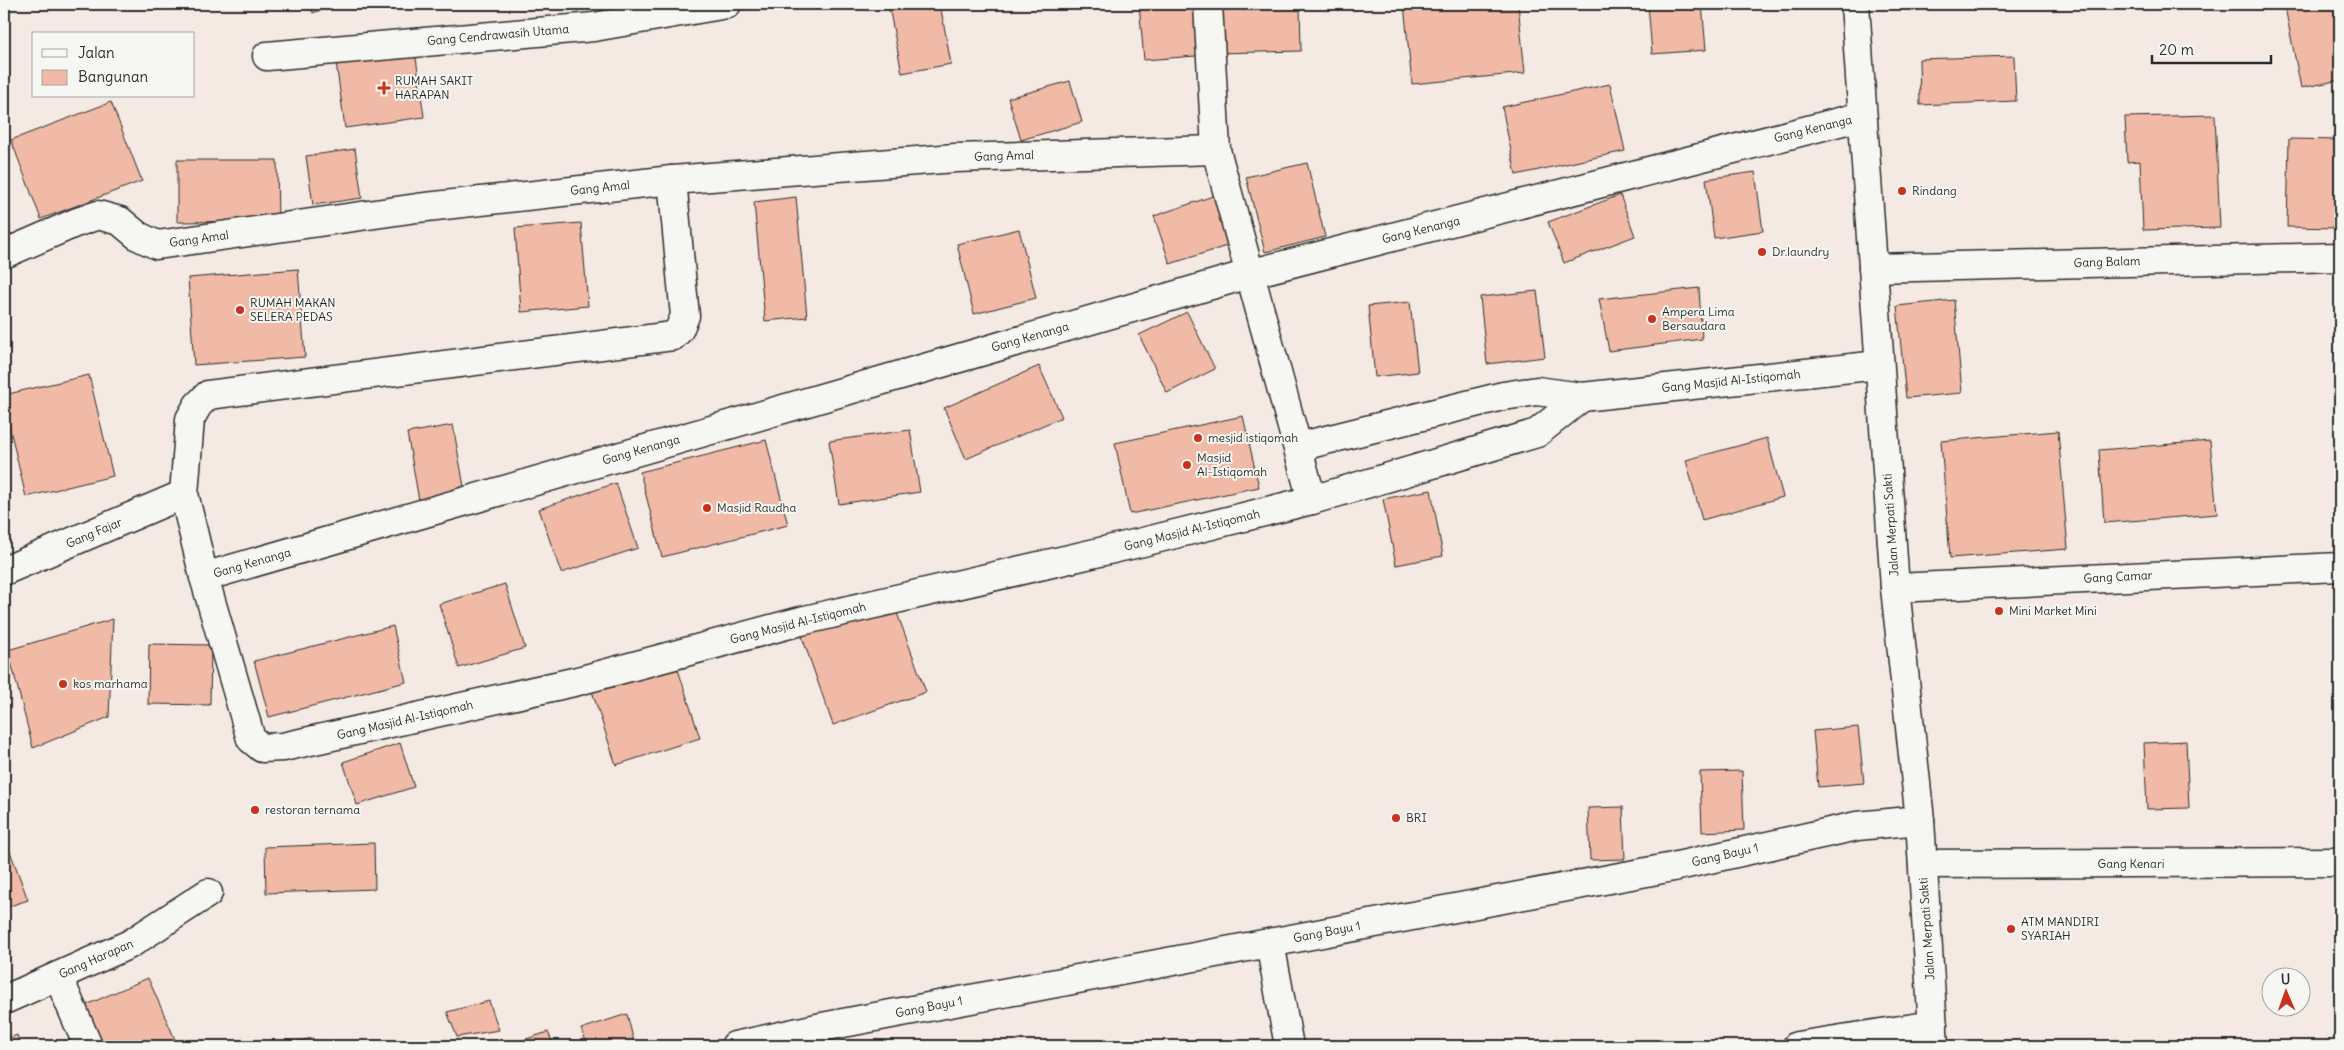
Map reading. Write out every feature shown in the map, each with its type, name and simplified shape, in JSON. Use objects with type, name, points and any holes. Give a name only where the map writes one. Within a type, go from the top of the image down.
[{"type":"street","name":"Gang Cendrawasih Utama","points":[[267,56],[594,26],[727,4]]},
{"type":"street","points":[[1208,4],[1216,150],[1312,500]]},
{"type":"street","name":"Jalan Merpati Sakti","points":[[1855,4],[1895,588],[1920,820],[1933,1036]]},
{"type":"street","name":"Gang Kenanga","points":[[204,577],[1249,274],[1862,116]]},
{"type":"street","name":"Gang Amal","points":[[4,254],[98,215],[120,221],[138,236],[157,245],[417,208],[672,180],[955,158],[1216,150]]},
{"type":"street","name":"Gang Masjid Al-Istiqomah","points":[[672,180],[685,316],[679,330],[673,336],[208,395],[198,405],[190,419],[184,494],[204,577],[251,739],[262,748],[284,747],[578,681],[801,621],[1143,542],[1312,500],[1537,433],[1582,397]]},
{"type":"street","name":"Gang Balam","points":[[1873,268],[2340,257]]},
{"type":"street","name":"Gang Masjid Al-Istiqomah","points":[[1298,447],[1503,396],[1537,391],[1582,397],[1880,365]]},
{"type":"street","name":"Gang Fajar","points":[[4,571],[184,494]]},
{"type":"street","name":"Gang Camar","points":[[1895,588],[2340,567]]},
{"type":"street","name":"Gang Bayu 1","points":[[734,1046],[823,1037],[1270,943],[1673,867],[1857,826],[1920,820]]},
{"type":"street","name":"Gang Kenari","points":[[1923,864],[2340,862]]},
{"type":"street","name":"Gang Harapan","points":[[4,1000],[130,944],[208,893]]},
{"type":"street","points":[[1270,943],[1289,1046]]},
{"type":"street","points":[[58,976],[88,1046]]},
{"type":"street","points":[[1797,1046],[1933,1036]]},
{"type":"building","points":[[309,4],[337,4],[313,13]]},
{"type":"building","points":[[906,4],[940,4],[951,64],[902,73],[889,7]]},
{"type":"building","points":[[1139,4],[1205,4],[1209,55],[1144,60]]},
{"type":"building","points":[[1215,4],[1300,4],[1301,51],[1216,53]]},
{"type":"building","points":[[1404,4],[1518,4],[1525,73],[1412,84]]},
{"type":"building","points":[[1648,4],[1702,4],[1706,50],[1652,54]]},
{"type":"building","points":[[2303,4],[2340,4],[2340,80],[2301,88],[2285,7]]},
{"type":"building","points":[[415,50],[424,117],[345,128],[336,62]]},
{"type":"building","points":[[2014,56],[2016,101],[1920,105],[1919,59]]},
{"type":"building","points":[[1070,81],[1082,122],[1021,140],[1008,98]]},
{"type":"building","points":[[1610,84],[1625,151],[1516,175],[1502,107]]},
{"type":"building","points":[[111,102],[142,181],[41,219],[11,140]]},
{"type":"building","points":[[2215,115],[2220,228],[2143,230],[2140,161],[2127,162],[2125,117]]},
{"type":"building","points":[[2289,139],[2340,140],[2340,228],[2287,227]]},
{"type":"building","points":[[355,149],[362,198],[313,205],[306,156]]},
{"type":"building","points":[[177,160],[277,160],[278,221],[177,222]]},
{"type":"building","points":[[1307,163],[1325,237],[1265,252],[1246,177]]},
{"type":"building","points":[[1755,172],[1763,231],[1714,238],[1706,179]]},
{"type":"building","points":[[1219,194],[1236,243],[1170,264],[1154,216]]},
{"type":"building","points":[[1620,195],[1635,236],[1564,263],[1548,222]]},
{"type":"building","points":[[796,197],[807,317],[765,321],[754,202]]},
{"type":"building","points":[[581,223],[588,306],[521,312],[515,228]]},
{"type":"building","points":[[1019,229],[1036,298],[974,314],[957,244]]},
{"type":"building","points":[[298,269],[305,357],[194,365],[188,278]]},
{"type":"building","name":"Ampera Lima Bersaudara","points":[[1699,288],[1702,339],[1609,351],[1599,299]]},
{"type":"building","points":[[1537,291],[1545,357],[1487,364],[1480,297]]},
{"type":"building","points":[[1954,300],[1962,393],[1906,398],[1897,306]]},
{"type":"building","points":[[1410,302],[1418,372],[1375,377],[1368,306]]},
{"type":"building","points":[[1187,312],[1215,369],[1167,393],[1139,335]]},
{"type":"building","points":[[1039,366],[1062,417],[966,459],[944,408]]},
{"type":"building","points":[[89,375],[113,476],[26,497],[4,404],[4,395]]},
{"type":"building","name":"Masjid Al-Istiqomah","points":[[1243,416],[1259,487],[1130,514],[1115,443]]},
{"type":"building","points":[[453,425],[466,498],[420,506],[407,433]]},
{"type":"building","points":[[910,430],[920,492],[839,504],[829,441]]},
{"type":"building","points":[[2058,431],[2068,549],[1950,558],[1941,441]]},
{"type":"building","points":[[1767,438],[1783,497],[1702,520],[1686,460]]},
{"type":"building","points":[[766,440],[788,525],[662,557],[640,472]]},
{"type":"building","points":[[2210,441],[2217,514],[2104,523],[2099,450]]},
{"type":"building","points":[[616,483],[638,548],[561,573],[539,509]]},
{"type":"building","points":[[1431,490],[1443,556],[1396,565],[1383,499]]},
{"type":"building","points":[[505,584],[525,648],[459,668],[439,604]]},
{"type":"building","points":[[893,602],[926,692],[833,725],[801,634]]},
{"type":"building","name":"kos marhama","points":[[113,619],[109,717],[33,748],[8,650]]},
{"type":"building","points":[[393,626],[406,682],[269,717],[254,661]]},
{"type":"building","points":[[149,644],[211,645],[210,705],[148,704]]},
{"type":"building","points":[[675,660],[700,738],[616,765],[591,688]]},
{"type":"building","points":[[1858,727],[1864,783],[1818,787],[1813,731]]},
{"type":"building","points":[[2186,741],[2189,808],[2147,809],[2144,743]]},
{"type":"building","points":[[400,743],[414,787],[357,805],[343,762]]},
{"type":"building","points":[[1742,771],[1744,830],[1702,832],[1700,772]]},
{"type":"building","points":[[1623,807],[1625,859],[1590,860],[1588,808]]},
{"type":"building","points":[[4,835],[28,900],[4,908]]},
{"type":"building","points":[[374,843],[375,889],[266,893],[265,847]]},
{"type":"building","points":[[148,978],[178,1046],[103,1046],[86,1005]]},
{"type":"building","points":[[489,1001],[499,1030],[457,1037],[447,1012]]},
{"type":"building","points":[[627,1014],[635,1046],[588,1046],[581,1029]]},
{"type":"building","points":[[548,1032],[554,1046],[515,1046],[514,1043]]},
{"type":"building","points":[[17,1035],[21,1046],[4,1046],[4,1040]]},
{"type":"building","points":[[313,1038],[314,1046],[275,1046]]},
{"type":"place","name":"RUMAH SAKIT HARAPAN","points":[[384,88]]},
{"type":"place","name":"Rindang","points":[[1902,191]]},
{"type":"place","name":"Dr.laundry","points":[[1762,252]]},
{"type":"place","name":"RUMAH MAKAN SELERA PEDAS","points":[[240,310]]},
{"type":"place","name":"Ampera Lima Bersaudara","points":[[1652,319]]},
{"type":"place","name":"mesjid istiqomah","points":[[1198,438]]},
{"type":"place","name":"Masjid Al-Istiqomah","points":[[1187,465]]},
{"type":"place","name":"Masjid Raudha","points":[[707,508]]},
{"type":"place","name":"Mini Market Mini","points":[[1999,611]]},
{"type":"place","name":"kos marhama","points":[[63,684]]},
{"type":"place","name":"restoran ternama","points":[[255,810]]},
{"type":"place","name":"BRI","points":[[1396,818]]},
{"type":"place","name":"ATM MANDIRI SYARIAH","points":[[2011,929]]}]
